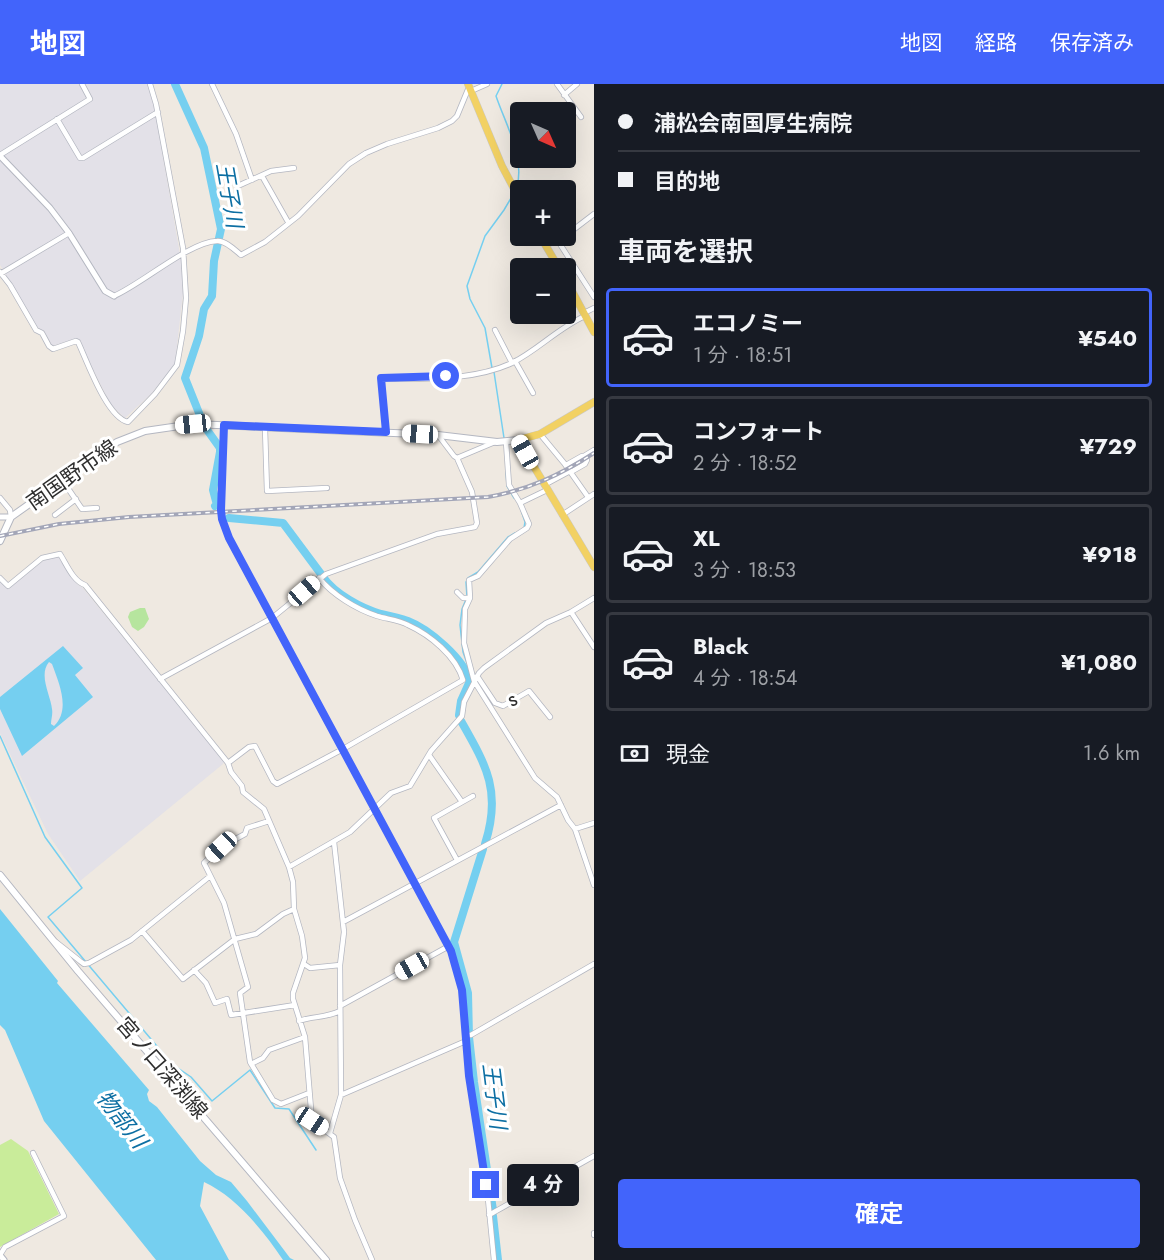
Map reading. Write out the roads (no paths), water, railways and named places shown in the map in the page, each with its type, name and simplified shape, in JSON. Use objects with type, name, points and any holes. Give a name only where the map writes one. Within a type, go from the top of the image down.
[{"type":"main road","points":[[470,87],[510,182]]},
{"type":"main road","points":[[576,299],[594,332]]},
{"type":"main road","points":[[594,402],[540,434],[518,440],[594,567]]},
{"type":"main road","name":"南国野市線","points":[[0,540],[11,517],[117,442],[134,434],[184,425],[224,425],[438,435],[495,442],[518,440]]},
{"type":"main road","name":"宮ノ口深渕線","points":[[0,875],[326,1260]]},
{"type":"street","points":[[82,84],[90,99],[0,156],[50,208],[69,233],[105,291],[114,296],[182,254],[219,241],[241,255],[244,254],[265,242],[313,202],[349,164],[366,153],[452,121],[457,116],[470,87],[487,84]]},
{"type":"street","points":[[69,233],[0,273],[10,285],[36,330],[42,333],[49,346],[53,349],[78,342],[109,406],[123,421],[128,422],[155,394],[177,365],[186,298],[182,254],[158,112],[150,84]]},
{"type":"street","points":[[212,84],[236,134],[252,180]]},
{"type":"street","points":[[557,84],[581,117]]},
{"type":"street","points":[[564,95],[577,84]]},
{"type":"street","points":[[57,119],[80,158],[83,158],[158,112]]},
{"type":"street","points":[[240,185],[273,170],[294,168]]},
{"type":"street","points":[[262,176],[288,222]]},
{"type":"street","points":[[576,228],[594,214]]},
{"type":"street","points":[[561,246],[594,297]]},
{"type":"street","points":[[386,432],[381,378],[413,379],[490,372],[514,362],[555,332],[594,309]]},
{"type":"street","points":[[495,330],[533,393]]},
{"type":"street","points":[[224,425],[222,519],[229,538],[449,946],[461,985],[495,1260]]},
{"type":"street","points":[[265,428],[267,491],[327,488]]},
{"type":"street","points":[[540,434],[566,465],[588,497]]},
{"type":"street","points":[[160,679],[272,618],[319,578],[437,534],[477,526],[472,492],[457,458],[438,435]]},
{"type":"street","points":[[457,458],[495,442]]},
{"type":"street","points":[[506,442],[509,485],[529,524],[527,528],[510,538],[478,576],[469,580],[470,598],[465,609],[464,643],[475,681],[535,778],[557,797],[575,830],[594,885]]},
{"type":"street","points":[[566,465],[594,450]]},
{"type":"street","points":[[520,503],[586,462],[584,456]]},
{"type":"street","points":[[63,481],[82,509],[97,508]]},
{"type":"street","points":[[562,515],[594,494]]},
{"type":"street","points":[[0,498],[10,510],[11,517],[0,517]]},
{"type":"street","points":[[55,515],[76,500]]},
{"type":"street","points":[[0,578],[8,586],[42,558],[60,553],[79,583],[85,585],[228,763],[231,772],[242,786],[243,792],[264,809],[289,867],[293,882],[294,909],[302,936],[304,964],[293,993],[305,1037],[312,1121],[330,1133],[336,1141],[340,1178],[372,1260]]},
{"type":"street","points":[[319,578],[329,590],[364,610],[406,624],[427,636],[451,658],[460,670],[463,680]]},
{"type":"street","points":[[457,592],[463,598],[470,598]]},
{"type":"street","points":[[289,867],[350,832],[391,793],[410,786],[429,754],[462,716],[464,702],[484,668],[529,637],[538,628],[594,598]]},
{"type":"street","points":[[571,612],[594,647]]},
{"type":"street","points":[[228,763],[249,747],[255,746],[273,781],[277,784],[463,680],[475,681]]},
{"type":"street","name":"s","points":[[475,681],[495,703],[503,706],[529,691],[550,717]]},
{"type":"street","points":[[429,754],[462,802]]},
{"type":"street","points":[[458,860],[434,818],[473,796]]},
{"type":"street","points":[[343,922],[561,805]]},
{"type":"street","points":[[269,821],[246,828],[245,834],[221,847],[204,863],[224,903],[248,987],[240,993],[250,1064],[273,1100],[281,1104],[309,1093]]},
{"type":"street","points":[[575,830],[594,823]]},
{"type":"street","points":[[330,1133],[341,1095],[340,964],[344,933],[334,842]]},
{"type":"street","points":[[52,939],[79,960],[88,963],[131,940],[209,877]]},
{"type":"street","points":[[142,931],[183,979],[235,939],[256,934],[294,909]]},
{"type":"street","points":[[299,1021],[328,1017],[449,946]]},
{"type":"street","points":[[304,964],[310,968],[340,964]]},
{"type":"street","points":[[341,1095],[468,1037],[594,964]]},
{"type":"street","points":[[195,970],[206,982],[215,1002],[226,999],[231,1015],[295,1005]]},
{"type":"street","points":[[250,1064],[263,1058],[269,1050],[305,1037]]},
{"type":"street","points":[[4,1260],[0,1255],[5,1247],[64,1216],[33,1153]]},
{"type":"street","points":[[489,1215],[594,1156]]},
{"type":"water","points":[[63,646],[83,668],[75,675],[93,697],[22,756],[0,709],[0,697]],"holes":[[[49,662],[52,664],[63,704],[59,720],[54,726],[51,724],[52,709],[45,679],[46,667]]]},
{"type":"water","name":"物部川","points":[[0,909],[58,981],[57,983],[149,1090],[147,1094],[149,1101],[157,1107],[200,1161],[216,1175],[231,1182],[290,1258],[294,1260],[283,1260],[238,1205],[204,1182],[200,1206],[229,1260],[156,1260],[44,1121],[5,1030],[0,1025]]},
{"type":"waterway","name":"王子川","points":[[175,84],[204,148],[221,229],[214,261],[212,296],[204,309],[199,336],[185,378],[201,418]]},
{"type":"waterway","points":[[502,84],[496,96],[516,152],[518,180]]},
{"type":"waterway","points":[[492,368],[485,328],[470,299],[467,286],[485,236],[510,200]]},
{"type":"waterway","points":[[494,372],[504,438]]},
{"type":"waterway","name":"王子川","points":[[205,427],[220,448],[213,490],[217,505],[215,506]]},
{"type":"waterway","points":[[506,469],[507,486],[514,498]]},
{"type":"waterway","points":[[521,510],[525,522],[524,528]]},
{"type":"waterway","name":"王子川","points":[[229,518],[283,523],[321,574]]},
{"type":"waterway","points":[[468,666],[463,652],[460,625],[462,609],[467,597],[466,582],[478,572],[508,537],[515,533]]},
{"type":"waterway","name":"王子川","points":[[323,577],[341,595],[373,611],[416,625],[453,654],[461,663],[470,681],[461,701],[459,715]]},
{"type":"waterway","name":"王子川","points":[[461,721],[478,751],[489,779],[492,809],[485,844]]},
{"type":"waterway","points":[[0,736],[45,837],[82,888],[48,917],[172,1064],[191,1077],[212,1101],[250,1070],[275,1108],[289,1109],[316,1150]]},
{"type":"waterway","name":"王子川","points":[[483,849],[454,942],[468,993],[469,1037],[474,1082],[493,1210]]},
{"type":"waterway","name":"王子川","points":[[493,1216],[498,1260]]},
{"type":"railway","points":[[0,536],[59,524],[129,517],[488,497],[543,481],[594,453]]}]
